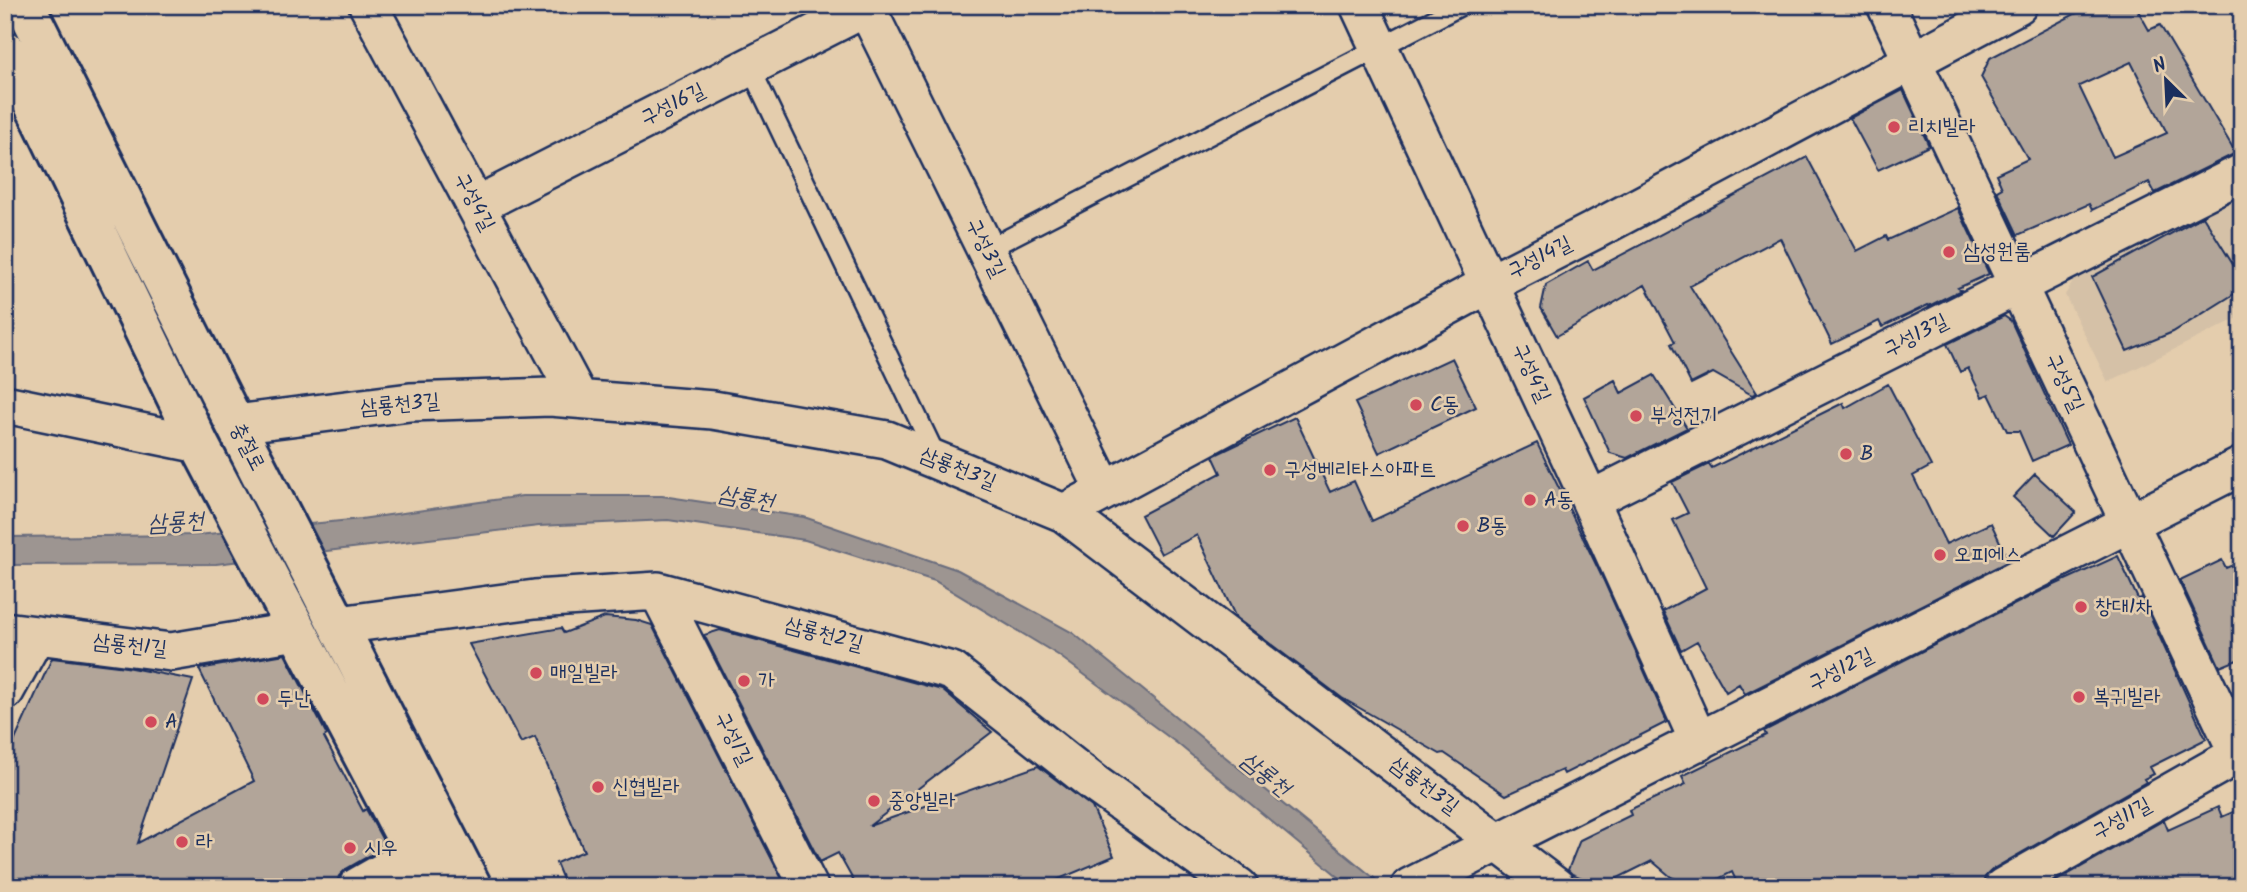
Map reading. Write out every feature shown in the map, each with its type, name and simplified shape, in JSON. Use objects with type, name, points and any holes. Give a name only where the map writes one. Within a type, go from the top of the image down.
[{"type":"street","name":"충절로","points":[[25,5],[240,435],[472,887]]},
{"type":"street","name":"구성4길","points":[[368,5],[579,399]]},
{"type":"street","name":"구성4길","points":[[1359,5],[1590,500],[1699,742]]},
{"type":"street","name":"구성5길","points":[[1886,5],[2240,756]]},
{"type":"street","name":"구성14길","points":[[1064,513],[1489,284],[2018,5]]},
{"type":"street","name":"구성16길","points":[[476,205],[868,6]]},
{"type":"street","name":"구성3길","points":[[868,6],[1105,491]]},
{"type":"street","name":"충절로","points":[[5,51],[42,120],[199,444],[288,615]]},
{"type":"street","points":[[5,78],[42,120]]},
{"type":"street","name":"구성13길","points":[[1590,500],[2242,173]]},
{"type":"street","name":"삼룡천3길","points":[[240,435],[410,402],[550,397],[713,410],[887,440],[1064,513],[1556,887]]},
{"type":"street","points":[[5,404],[199,444]]},
{"type":"street","name":"구성12길","points":[[1425,879],[2242,466]]},
{"type":"street","name":"삼룡천2길","points":[[332,610],[658,592],[952,671],[1095,784],[1239,887]]},
{"type":"street","name":"구성1길","points":[[658,592],[809,887]]},
{"type":"street","points":[[288,615],[424,870],[357,887]]},
{"type":"street","name":"삼룡천1길","points":[[21,633],[172,652],[288,615]]},
{"type":"street","points":[[5,691],[21,633]]},
{"type":"street","name":"구성11길","points":[[2003,887],[2240,756]]},
{"type":"lane","points":[[986,250],[1462,5]]},
{"type":"lane","points":[[750,67],[939,461]]},
{"type":"shaded area","points":[[2242,188],[2242,316],[2108,382],[2065,295],[2083,265]]},
{"type":"shaded area","points":[[522,496],[662,496],[804,517],[958,570],[1073,633],[1385,887],[1351,887],[1178,744],[1058,655],[935,581],[805,540],[668,520],[539,526],[216,564],[5,565],[5,537],[197,535],[361,519]]},
{"type":"building","points":[[2092,5],[2135,5],[2149,30],[2160,25],[2236,153],[2155,193],[2149,182],[2092,210],[2089,204],[2018,235],[1997,191],[2002,188],[1996,174],[2028,159],[1981,77],[1990,58]],"holes":[[[2131,62],[2167,133],[2113,157],[2079,86]]]},
{"type":"building","name":"리치빌라","points":[[1903,90],[1929,146],[1878,170],[1850,118]]},
{"type":"building","points":[[1807,157],[1857,251],[1886,236],[1888,240],[1958,208],[1989,274],[1882,327],[1879,321],[1832,344],[1780,238],[1690,286],[1757,393],[1752,395],[1713,373],[1691,384],[1671,344],[1675,342],[1645,285],[1557,336],[1541,308],[1546,285],[1588,261],[1593,270]]},
{"type":"building","points":[[2203,216],[2242,279],[2242,289],[2173,332],[2127,351],[2092,277]]},
{"type":"building","points":[[2004,316],[2011,321],[2068,445],[2032,461],[2019,431],[2007,431],[1989,394],[1982,397],[1968,368],[1960,372],[1947,344]]},
{"type":"building","name":"C동","points":[[1452,358],[1476,407],[1379,453],[1355,403]]},
{"type":"building","name":"부성전기","points":[[1654,375],[1687,428],[1627,458],[1610,453],[1584,397],[1615,380],[1621,393]]},
{"type":"building","points":[[1888,384],[1931,466],[1913,476],[1946,544],[1991,523],[2009,561],[1745,694],[1739,684],[1726,692],[1697,641],[1681,650],[1663,611],[1706,588],[1673,520],[1688,513],[1672,482],[1709,464],[1712,468],[1843,403],[1845,408]]},
{"type":"building","points":[[1295,417],[1330,492],[1354,481],[1372,521],[1537,443],[1604,581],[1667,722],[1564,774],[1562,770],[1506,795],[1444,753],[1440,754],[1342,698],[1236,618],[1197,535],[1161,554],[1141,515],[1221,473],[1213,456]]},
{"type":"building","points":[[2035,474],[2076,512],[2054,536],[2013,497]]},
{"type":"building","points":[[2118,556],[2138,599],[2142,598],[2206,739],[2150,767],[2154,774],[2144,779],[2146,782],[1993,869],[1985,877],[1982,887],[1739,887],[1732,872],[1702,887],[1695,887],[1671,877],[1652,861],[1602,886],[1568,870],[1580,840],[1631,815],[1629,810],[1686,784],[1682,776],[1766,735],[1764,731],[2039,592]]},
{"type":"building","points":[[2222,560],[2226,568],[2242,561],[2242,658],[2220,667],[2180,580]]},
{"type":"building","points":[[605,617],[636,620],[652,625],[782,879],[766,887],[566,887],[556,863],[584,851],[535,737],[521,743],[469,644],[561,628],[564,633]]},
{"type":"building","points":[[720,630],[942,690],[992,732],[869,826],[1038,766],[1092,807],[1114,856],[1040,887],[857,887],[838,853],[820,862],[704,635]]},
{"type":"building","points":[[285,654],[327,735],[324,737],[363,811],[366,809],[386,846],[346,869],[333,887],[5,887],[5,762],[52,658],[126,667],[193,680],[138,843],[254,781],[199,669]]},
{"type":"building","points":[[2218,807],[2222,817],[2242,808],[2242,887],[2046,887],[2164,820],[2168,830]]},
{"type":"place","name":"리치빌라","points":[[1894,127]]},
{"type":"place","name":"삼성원룸","points":[[1949,252]]},
{"type":"place","name":"C동","points":[[1416,405]]},
{"type":"place","name":"부성전기","points":[[1636,416]]},
{"type":"place","name":"B","points":[[1846,454]]},
{"type":"place","name":"구성베리타스아파트","points":[[1270,470]]},
{"type":"place","name":"A동","points":[[1530,500]]},
{"type":"place","name":"B동","points":[[1463,526]]},
{"type":"place","name":"오피에스","points":[[1940,555]]},
{"type":"place","name":"창대1차","points":[[2081,607]]},
{"type":"place","name":"매일빌라","points":[[536,673]]},
{"type":"place","name":"가","points":[[744,681]]},
{"type":"place","name":"복귀빌라","points":[[2079,697]]},
{"type":"place","name":"두난","points":[[263,699]]},
{"type":"place","name":"A","points":[[151,722]]},
{"type":"place","name":"신협빌라","points":[[598,787]]},
{"type":"place","name":"중앙빌라","points":[[874,801]]},
{"type":"place","name":"라","points":[[182,842]]},
{"type":"place","name":"시우","points":[[350,848]]},
{"type":"water label","name":"삼룡천","points":[[746,499]]},
{"type":"water label","name":"삼룡천","points":[[176,523]]},
{"type":"water label","name":"삼룡천","points":[[1265,775]]}]
